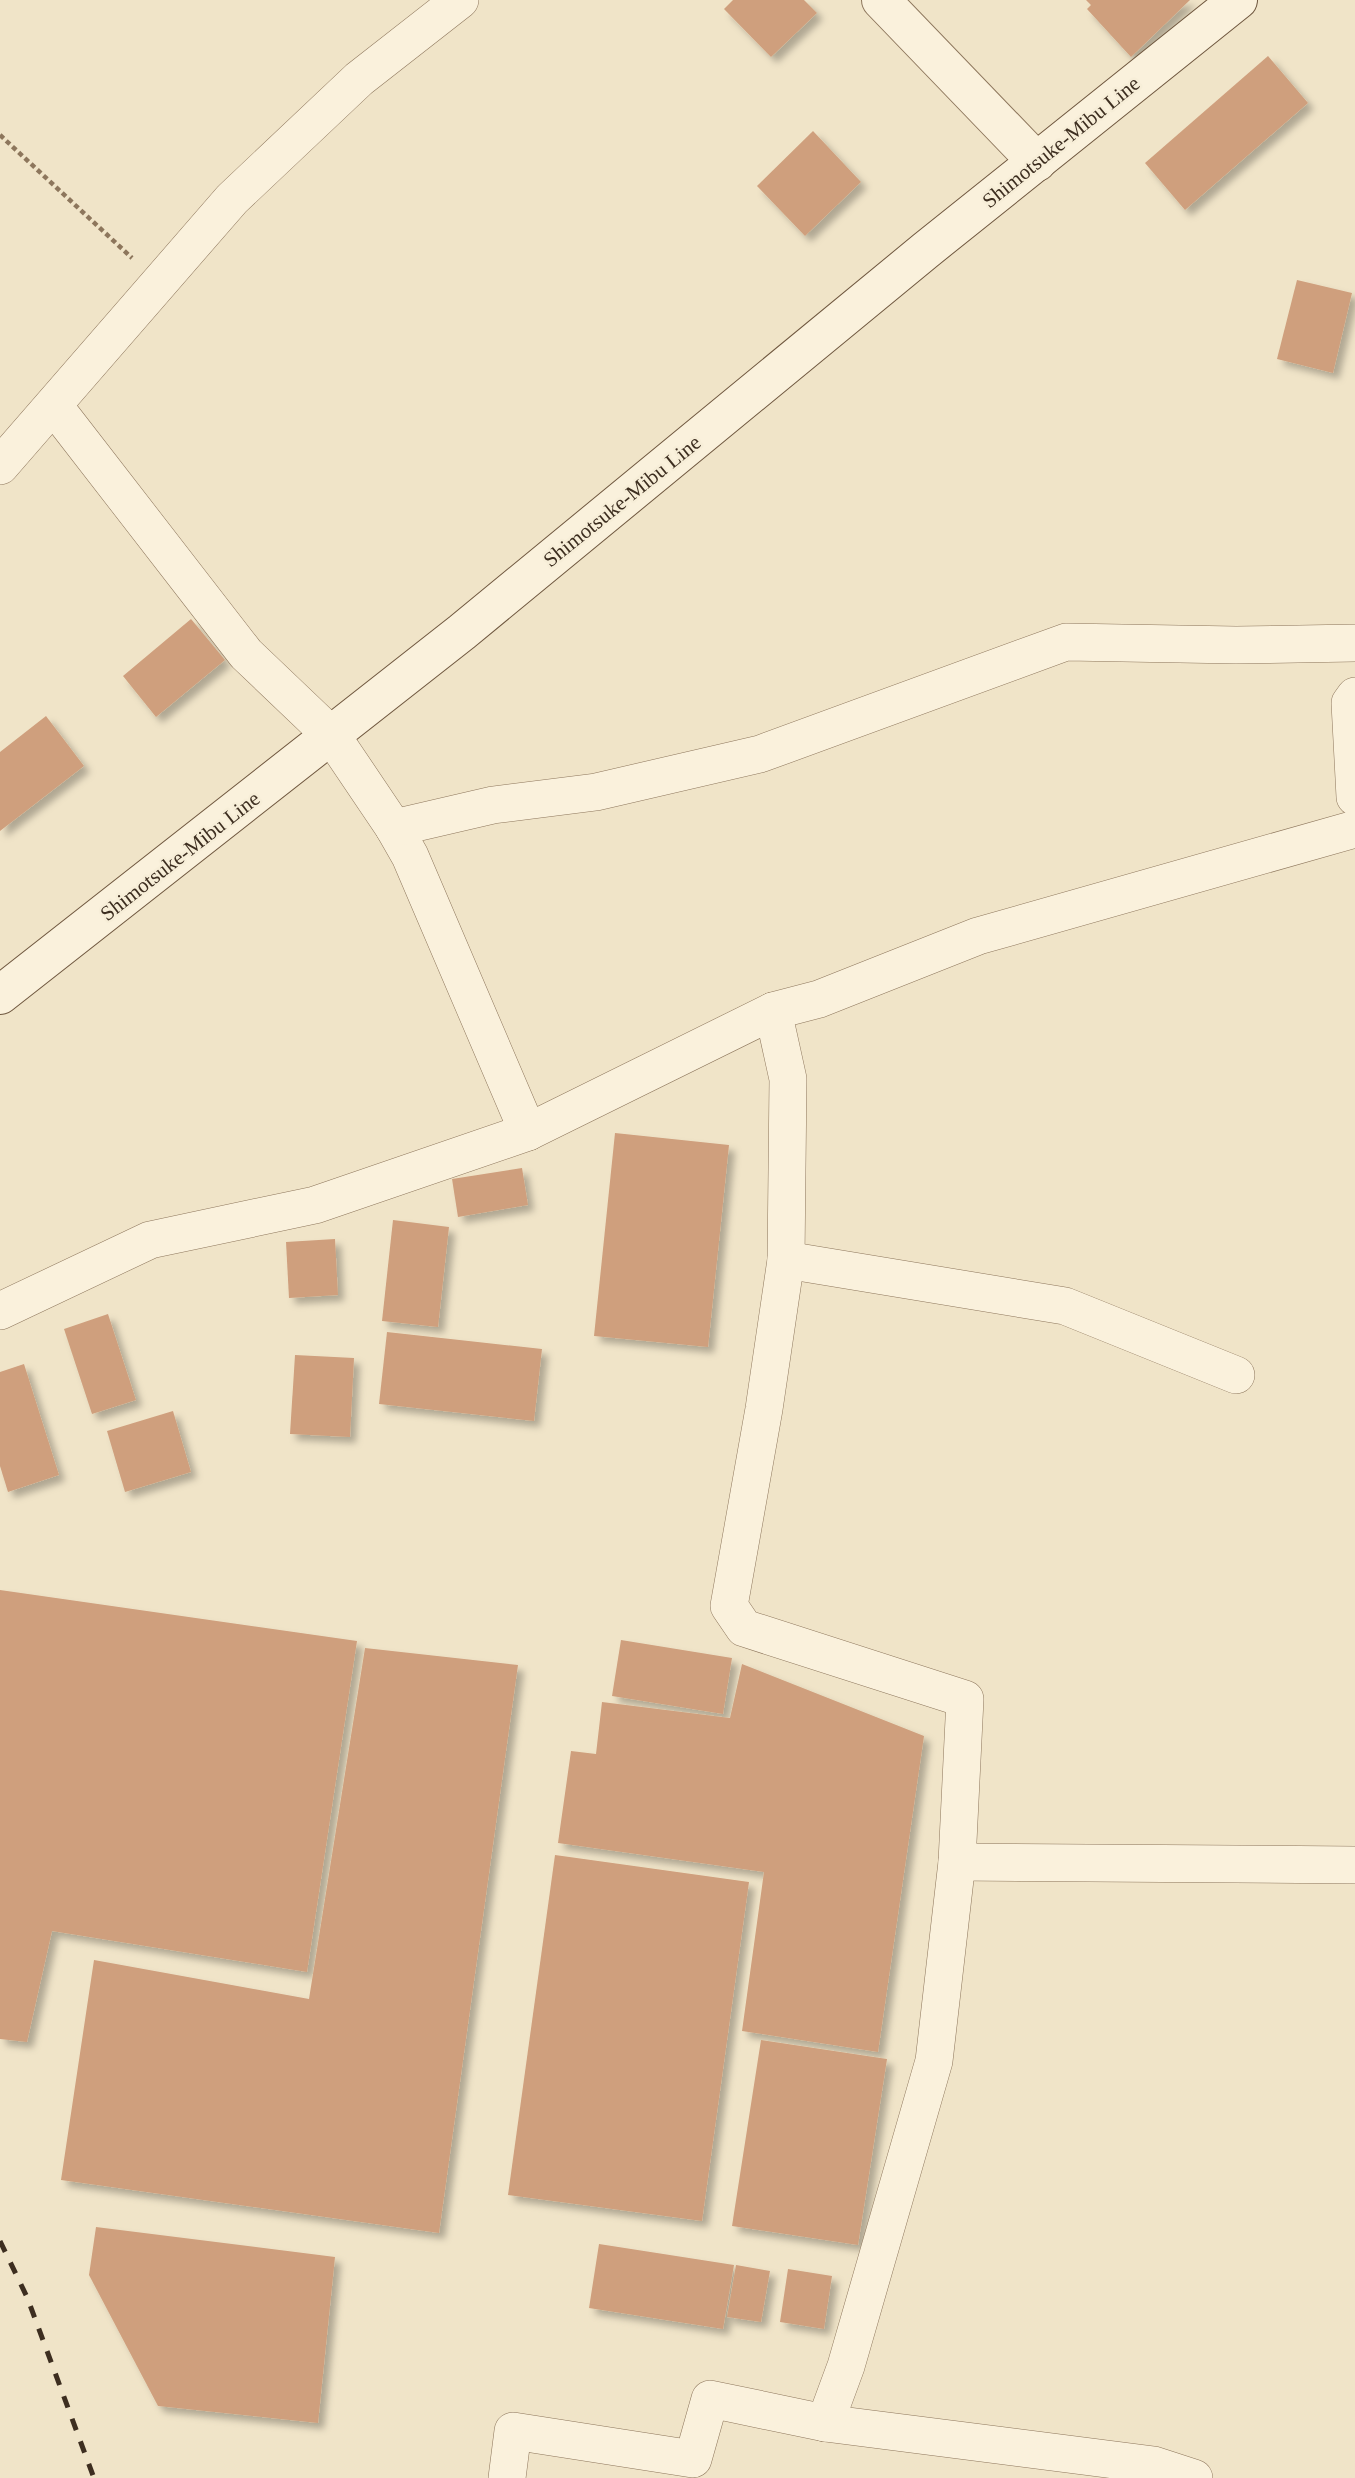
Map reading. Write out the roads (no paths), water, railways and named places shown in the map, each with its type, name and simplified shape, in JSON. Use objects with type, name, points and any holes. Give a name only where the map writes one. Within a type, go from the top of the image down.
[{"type":"main road","points":[[881,0],[1037,162]]},
{"type":"main road","name":"Shimotsuke-Mibu Line","points":[[0,995],[462,632],[926,250],[1238,0]]},
{"type":"street","points":[[0,466],[232,199],[349,89],[460,0]]},
{"type":"street","points":[[54,406],[246,654],[332,736],[394,828],[410,856],[528,1132]]},
{"type":"street","points":[[394,828],[493,805],[596,792],[761,754],[1066,642],[1237,645],[1355,643]]},
{"type":"street","points":[[1355,696],[1350,703],[1355,797]]},
{"type":"street","points":[[0,1311],[150,1240],[315,1205],[528,1132],[773,1011],[819,999],[978,936],[1355,829]]},
{"type":"street","points":[[773,1011],[788,1079],[786,1260],[764,1409],[729,1606],[744,1628],[965,1699],[957,1862],[934,2061],[846,2366],[825,2423]]},
{"type":"street","points":[[786,1260],[1065,1306],[1236,1375]]},
{"type":"street","points":[[957,1862],[1355,1865]]},
{"type":"street","points":[[507,2478],[513,2431],[693,2459],[710,2399],[825,2423],[1154,2465],[1194,2478]]},
{"type":"railway","points":[[0,2241],[27,2297],[94,2478]]}]
